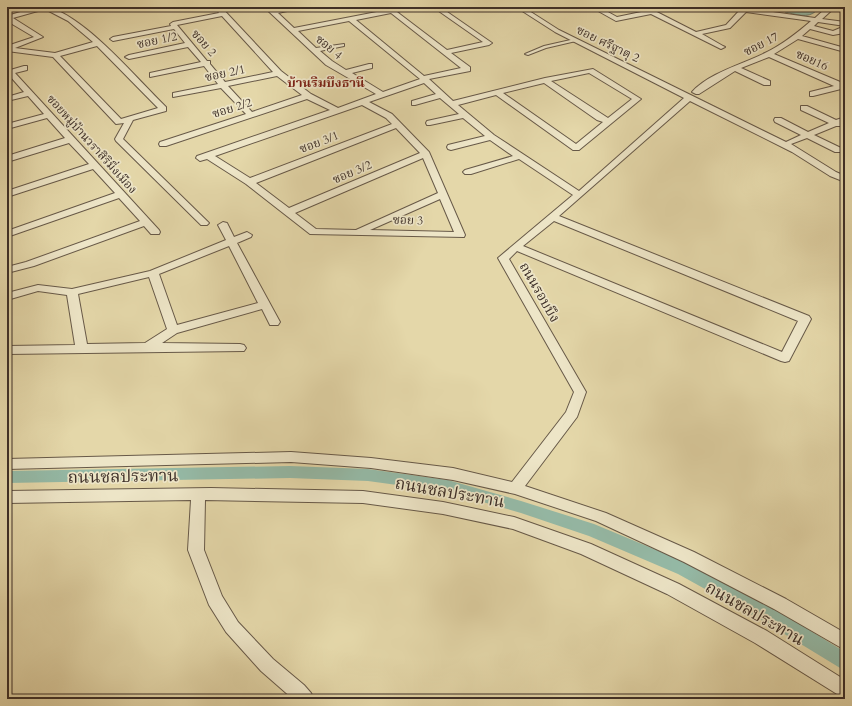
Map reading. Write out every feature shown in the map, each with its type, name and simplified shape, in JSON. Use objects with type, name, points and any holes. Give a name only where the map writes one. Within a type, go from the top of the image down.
[{"type":"street","points":[[7,18],[45,7],[70,20],[98,43],[163,109],[119,122],[55,55]]},
{"type":"street","points":[[217,7],[278,73],[308,96],[338,111],[425,79],[467,69],[389,9]]},
{"type":"street","name":"ซอย 4","points":[[267,7],[329,64],[382,95]]},
{"type":"street","points":[[274,12],[302,7]]},
{"type":"street","points":[[293,30],[351,19],[389,9],[411,7]]},
{"type":"street","points":[[436,7],[489,43],[446,52]]},
{"type":"street","name":"ซอย ศรีฐาตุ 2","points":[[519,7],[557,31],[693,95],[795,150],[833,174],[845,179]]},
{"type":"street","points":[[594,7],[616,19],[653,12]]},
{"type":"street","points":[[642,7],[721,47]]},
{"type":"street","points":[[724,7],[845,24]]},
{"type":"street","points":[[827,7],[845,10]]},
{"type":"street","name":"ซอย 17","points":[[693,95],[726,72],[769,54],[797,37],[831,7]]},
{"type":"street","points":[[694,34],[728,27],[744,10]]},
{"type":"street","name":"ซอย 2","points":[[222,14],[173,24],[207,63],[224,86],[251,115]]},
{"type":"street","points":[[7,18],[40,37],[7,48]]},
{"type":"street","points":[[351,19],[425,79],[441,95],[491,137],[579,195]]},
{"type":"street","points":[[809,26],[831,34],[845,28]]},
{"type":"street","points":[[113,39],[175,27]]},
{"type":"street","points":[[797,37],[845,50]]},
{"type":"street","points":[[7,48],[55,55],[98,43]]},
{"type":"street","name":"ซอย 1/2","points":[[129,57],[190,44]]},
{"type":"street","points":[[315,50],[342,45]]},
{"type":"street","name":"ซอย16","points":[[769,54],[844,87]]},
{"type":"street","points":[[153,75],[207,63]]},
{"type":"street","points":[[345,73],[369,66]]},
{"type":"street","points":[[9,72],[24,68]]},
{"type":"street","points":[[735,68],[767,84]]},
{"type":"street","points":[[452,104],[545,80],[590,71],[637,99],[576,148],[498,93]]},
{"type":"street","name":"ซอยหมู่บ้านวราสิริมิ่งเมือง","points":[[9,72],[30,93],[155,232]]},
{"type":"street","name":"ซอย 2/1","points":[[176,95],[224,86],[278,73]]},
{"type":"street","points":[[545,80],[600,118],[609,122]]},
{"type":"street","points":[[813,94],[844,87]]},
{"type":"street","points":[[7,99],[30,93]]},
{"type":"street","points":[[415,103],[441,95]]},
{"type":"street","name":"ถนนรอบบึง","points":[[515,488],[572,414],[580,392],[503,258],[579,195],[693,95]]},
{"type":"street","name":"ซอย 2/2","points":[[162,144],[308,96]]},
{"type":"street","name":"ซอย 3","points":[[338,111],[205,157],[249,182],[314,232],[460,235],[426,154],[388,116],[363,102]]},
{"type":"street","points":[[804,108],[845,127]]},
{"type":"street","points":[[7,127],[50,115]]},
{"type":"street","points":[[430,123],[465,115]]},
{"type":"street","points":[[130,119],[119,139],[204,223]]},
{"type":"street","points":[[790,142],[845,119]]},
{"type":"street","points":[[778,120],[838,150]]},
{"type":"street","name":"ซอย 3/1","points":[[249,182],[398,125]]},
{"type":"street","points":[[451,147],[491,137]]},
{"type":"street","points":[[7,159],[72,140]]},
{"type":"street","name":"ซอย 3/2","points":[[288,212],[426,154]]},
{"type":"street","points":[[468,172],[521,156]]},
{"type":"street","points":[[7,194],[95,165]]},
{"type":"street","points":[[7,234],[121,194]]},
{"type":"street","points":[[358,232],[443,194]]},
{"type":"street","points":[[516,247],[785,358],[805,319],[552,216]]},
{"type":"street","points":[[7,270],[30,264],[146,222]]},
{"type":"street","points":[[223,225],[274,322]]},
{"type":"street","points":[[7,297],[38,288],[72,292],[153,273],[247,235]]},
{"type":"street","points":[[153,273],[173,330]]},
{"type":"street","points":[[72,292],[82,349]]},
{"type":"street","points":[[148,347],[173,330],[264,305]]},
{"type":"street","points":[[7,350],[148,347],[240,348]]},
{"type":"street","points":[[7,464],[291,457],[371,463],[453,474],[515,488],[601,517],[689,557],[780,604],[845,642]]},
{"type":"street","points":[[198,494],[196,550],[215,600],[232,627],[267,665],[298,691],[305,699]]},
{"type":"street","name":"ถนนชลประทาน","points":[[7,497],[198,494],[363,497],[443,508],[514,523],[586,549],[673,588],[761,637],[845,690]]},
{"type":"lane","points":[[527,54],[545,47],[575,40]]},
{"type":"shaded area","points":[[792,7],[816,9],[816,11],[809,15],[797,15],[785,12]]},
{"type":"waterway","points":[[7,477],[290,472],[368,475],[448,486],[521,507],[594,531],[684,569],[774,618],[845,662]]},
{"type":"district","name":"บ้านริมบึงธานี","points":[[326,82]]}]
